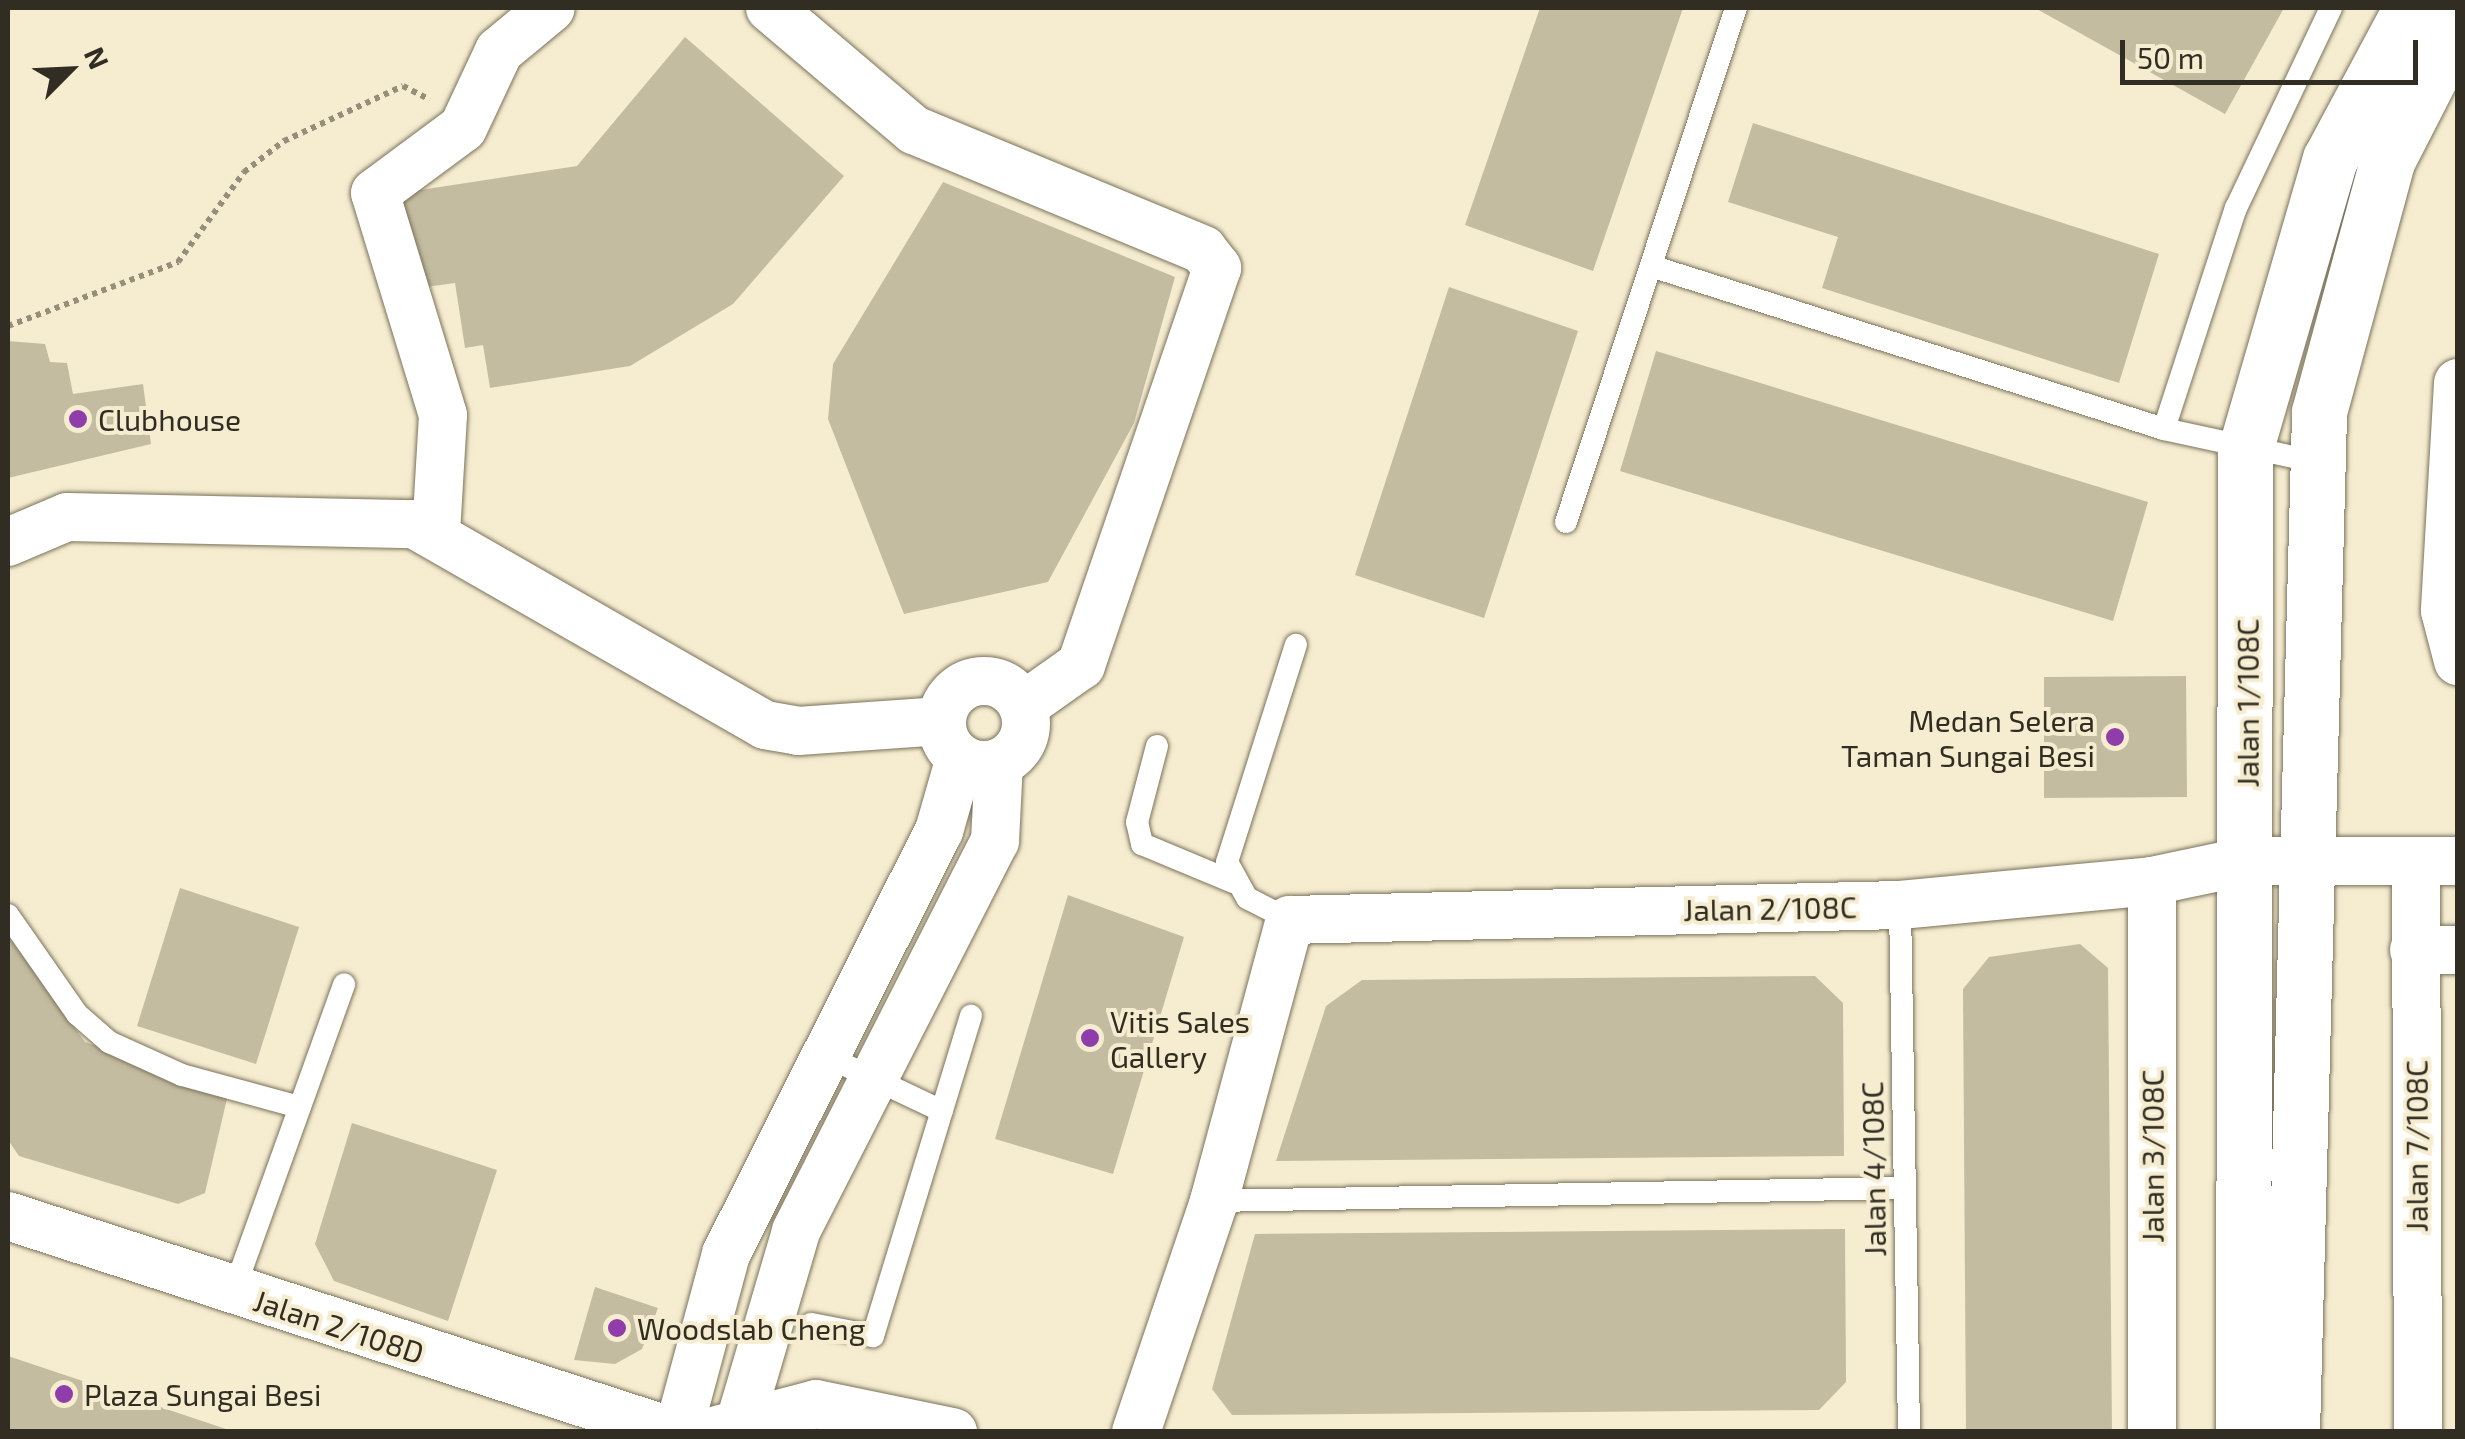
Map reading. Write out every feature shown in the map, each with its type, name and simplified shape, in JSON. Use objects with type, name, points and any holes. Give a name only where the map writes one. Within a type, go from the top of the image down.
[{"type":"street","points":[[436,533],[443,415],[375,193],[448,142],[499,51],[551,8]]},
{"type":"street","points":[[770,8],[914,130],[1203,250],[1217,268],[1081,664],[1023,706]]},
{"type":"street","name":"Jalan 1/108C","points":[[2243,1432],[2248,861],[2246,451],[2330,159],[2411,8]]},
{"type":"street","name":"Jalan 1/108C","points":[[2292,1432],[2301,861],[2319,412],[2387,161],[2458,22]]},
{"type":"street","points":[[2458,383],[2445,612],[2458,661]]},
{"type":"street","points":[[8,542],[67,517],[414,524],[436,533],[765,725],[967,747],[1025,733],[1023,706],[1004,685],[976,681],[952,695],[967,747],[994,841],[776,1280],[725,1430]]},
{"type":"street","points":[[675,1432],[726,1254],[939,831],[967,747]]},
{"type":"street","name":"Jalan 2/108C","points":[[1290,920],[1900,905],[2152,881],[2248,861],[2437,861]]},
{"type":"street","name":"Jalan 7/108C","points":[[2418,1432],[2437,861]]},
{"type":"street","name":"Jalan 3/108C","points":[[2152,881],[2152,1432]]},
{"type":"street","points":[[1136,1432],[1214,1202],[1290,920]]},
{"type":"street","name":"Jalan 2/108D","points":[[8,1216],[233,1293],[675,1432]]},
{"type":"street","points":[[725,1430],[778,1407],[816,1404],[953,1432]]},
{"type":"lane","points":[[1566,522],[1736,8]]},
{"type":"lane","points":[[2164,429],[2236,208],[2331,8]]},
{"type":"lane","points":[[1651,266],[2164,429],[2246,451],[2317,462]]},
{"type":"lane","points":[[1233,882],[1227,862],[1296,645]]},
{"type":"lane","points":[[1157,746],[1137,822],[1142,844],[1233,882],[1290,920]]},
{"type":"lane","name":"Jalan 4/108C","points":[[1900,905],[1902,1188],[1910,1432]]},
{"type":"lane","points":[[8,915],[77,1014],[109,1042],[182,1075],[299,1107]]},
{"type":"lane","points":[[233,1293],[344,984]]},
{"type":"lane","points":[[811,1324],[873,1336],[971,1016]]},
{"type":"lane","points":[[826,1056],[942,1111]]},
{"type":"lane","points":[[1214,1202],[1902,1188]]},
{"type":"path","points":[[8,326],[178,262],[244,172],[346,108],[402,86],[426,90],[448,142]]},
{"type":"building","points":[[1540,8],[1683,8],[1593,271],[1465,225]]},
{"type":"building","points":[[2035,8],[2284,8],[2225,114]]},
{"type":"building","points":[[685,37],[844,176],[733,304],[630,366],[490,388],[483,345],[465,348],[455,283],[411,289],[394,194],[577,166]]},
{"type":"building","points":[[1753,123],[2159,254],[2119,383],[1822,288],[1838,237],[1728,202]]},
{"type":"building","points":[[943,182],[1175,277],[1134,423],[1048,582],[904,614],[828,419],[833,364]]},
{"type":"building","points":[[1449,287],[1578,331],[1484,618],[1355,575]]},
{"type":"building","name":"Clubhouse","points":[[8,341],[45,344],[50,362],[67,363],[73,394],[143,384],[151,444],[8,478]]},
{"type":"building","points":[[1656,351],[2148,502],[2113,621],[1620,471]]},
{"type":"building","name":"Medan Selera Taman Sungai Besi","points":[[2186,676],[2187,797],[2044,798],[2044,677]]},
{"type":"building","points":[[180,888],[299,927],[256,1064],[137,1026]]},
{"type":"building","name":"Vitis Sales Gallery","points":[[1068,895],[1184,937],[1113,1174],[995,1139]]},
{"type":"building","points":[[8,936],[85,1042],[229,1090],[205,1193],[178,1204],[19,1156],[8,1140]]},
{"type":"building","points":[[2080,944],[2108,968],[2112,1432],[1966,1432],[1963,989],[1989,957]]},
{"type":"building","points":[[1815,976],[1843,1003],[1844,1156],[1276,1161],[1326,1006],[1362,980]]},
{"type":"building","points":[[352,1123],[497,1170],[448,1321],[334,1281],[315,1244]]},
{"type":"building","points":[[1845,1229],[1846,1382],[1819,1410],[1232,1415],[1212,1389],[1255,1234]]},
{"type":"building","name":"Woodslab Cheng","points":[[595,1287],[658,1308],[642,1349],[615,1364],[574,1360]]},
{"type":"building","name":"Plaza Sungai Besi","points":[[8,1356],[232,1431],[232,1432],[8,1432]]},
{"type":"place","name":"Clubhouse","points":[[78,419]]},
{"type":"place","name":"Medan Selera Taman Sungai Besi","points":[[2115,737]]},
{"type":"place","name":"Vitis Sales Gallery","points":[[1090,1038]]},
{"type":"place","name":"Woodslab Cheng","points":[[617,1328]]},
{"type":"place","name":"Plaza Sungai Besi","points":[[64,1394]]}]
